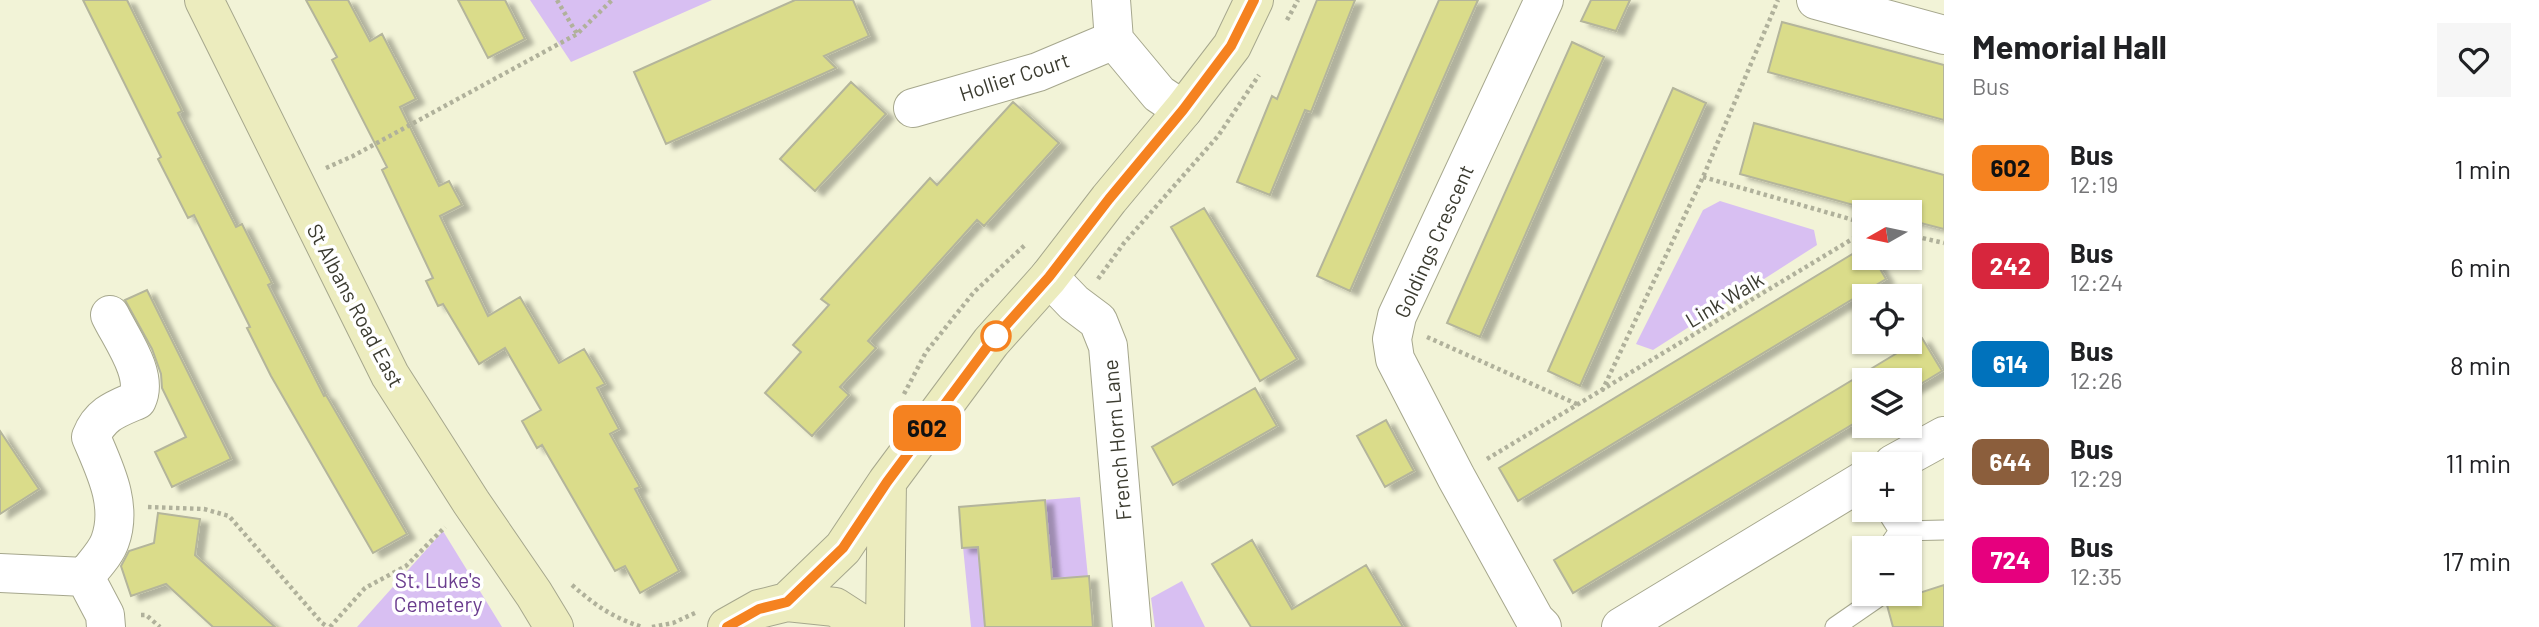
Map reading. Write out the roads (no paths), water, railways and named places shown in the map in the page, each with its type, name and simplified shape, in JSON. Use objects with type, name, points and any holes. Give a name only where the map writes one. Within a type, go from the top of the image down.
[{"type":"main road","name":"St Albans Road East","points":[[204,0],[390,375],[554,627]]},
{"type":"main road","points":[[787,602],[843,548],[887,482],[991,342],[1049,277],[1183,110],[1231,46],[1254,0]]},
{"type":"main road","points":[[885,627],[887,482]]},
{"type":"main road","name":"St Albans Road East","points":[[534,594],[578,627]]},
{"type":"main road","points":[[727,627],[759,609],[787,602],[835,607],[866,627]]},
{"type":"street","points":[[1111,0],[1114,40],[1159,94],[1183,110]]},
{"type":"street","name":"Goldings Crescent","points":[[1542,627],[1535,620],[1456,477],[1395,359],[1391,339],[1398,316],[1544,0]]},
{"type":"street","points":[[1816,0],[1944,36]]},
{"type":"street","name":"Hollier Court","points":[[913,108],[1038,72],[1114,40]]},
{"type":"street","name":"French Horn Lane","points":[[1049,277],[1074,303],[1098,321],[1108,346],[1132,627]]},
{"type":"street","points":[[85,577],[110,543],[116,506],[106,472],[91,437],[96,423],[106,414],[137,400],[141,391],[140,375],[110,315]]},
{"type":"street","points":[[1915,452],[1944,436]]},
{"type":"street","points":[[1621,627],[1852,487]]},
{"type":"street","points":[[0,573],[85,577]]},
{"type":"street","points":[[85,577],[105,615],[106,627]]},
{"type":"lane","points":[[1893,522],[1899,531]]},
{"type":"lane","points":[[1899,531],[1944,530]]},
{"type":"lane","points":[[1895,536],[1899,531]]},
{"type":"lane","points":[[1835,627],[1865,606]]},
{"type":"park label","name":"St. Luke's Cemetery","points":[[438,591]]}]
